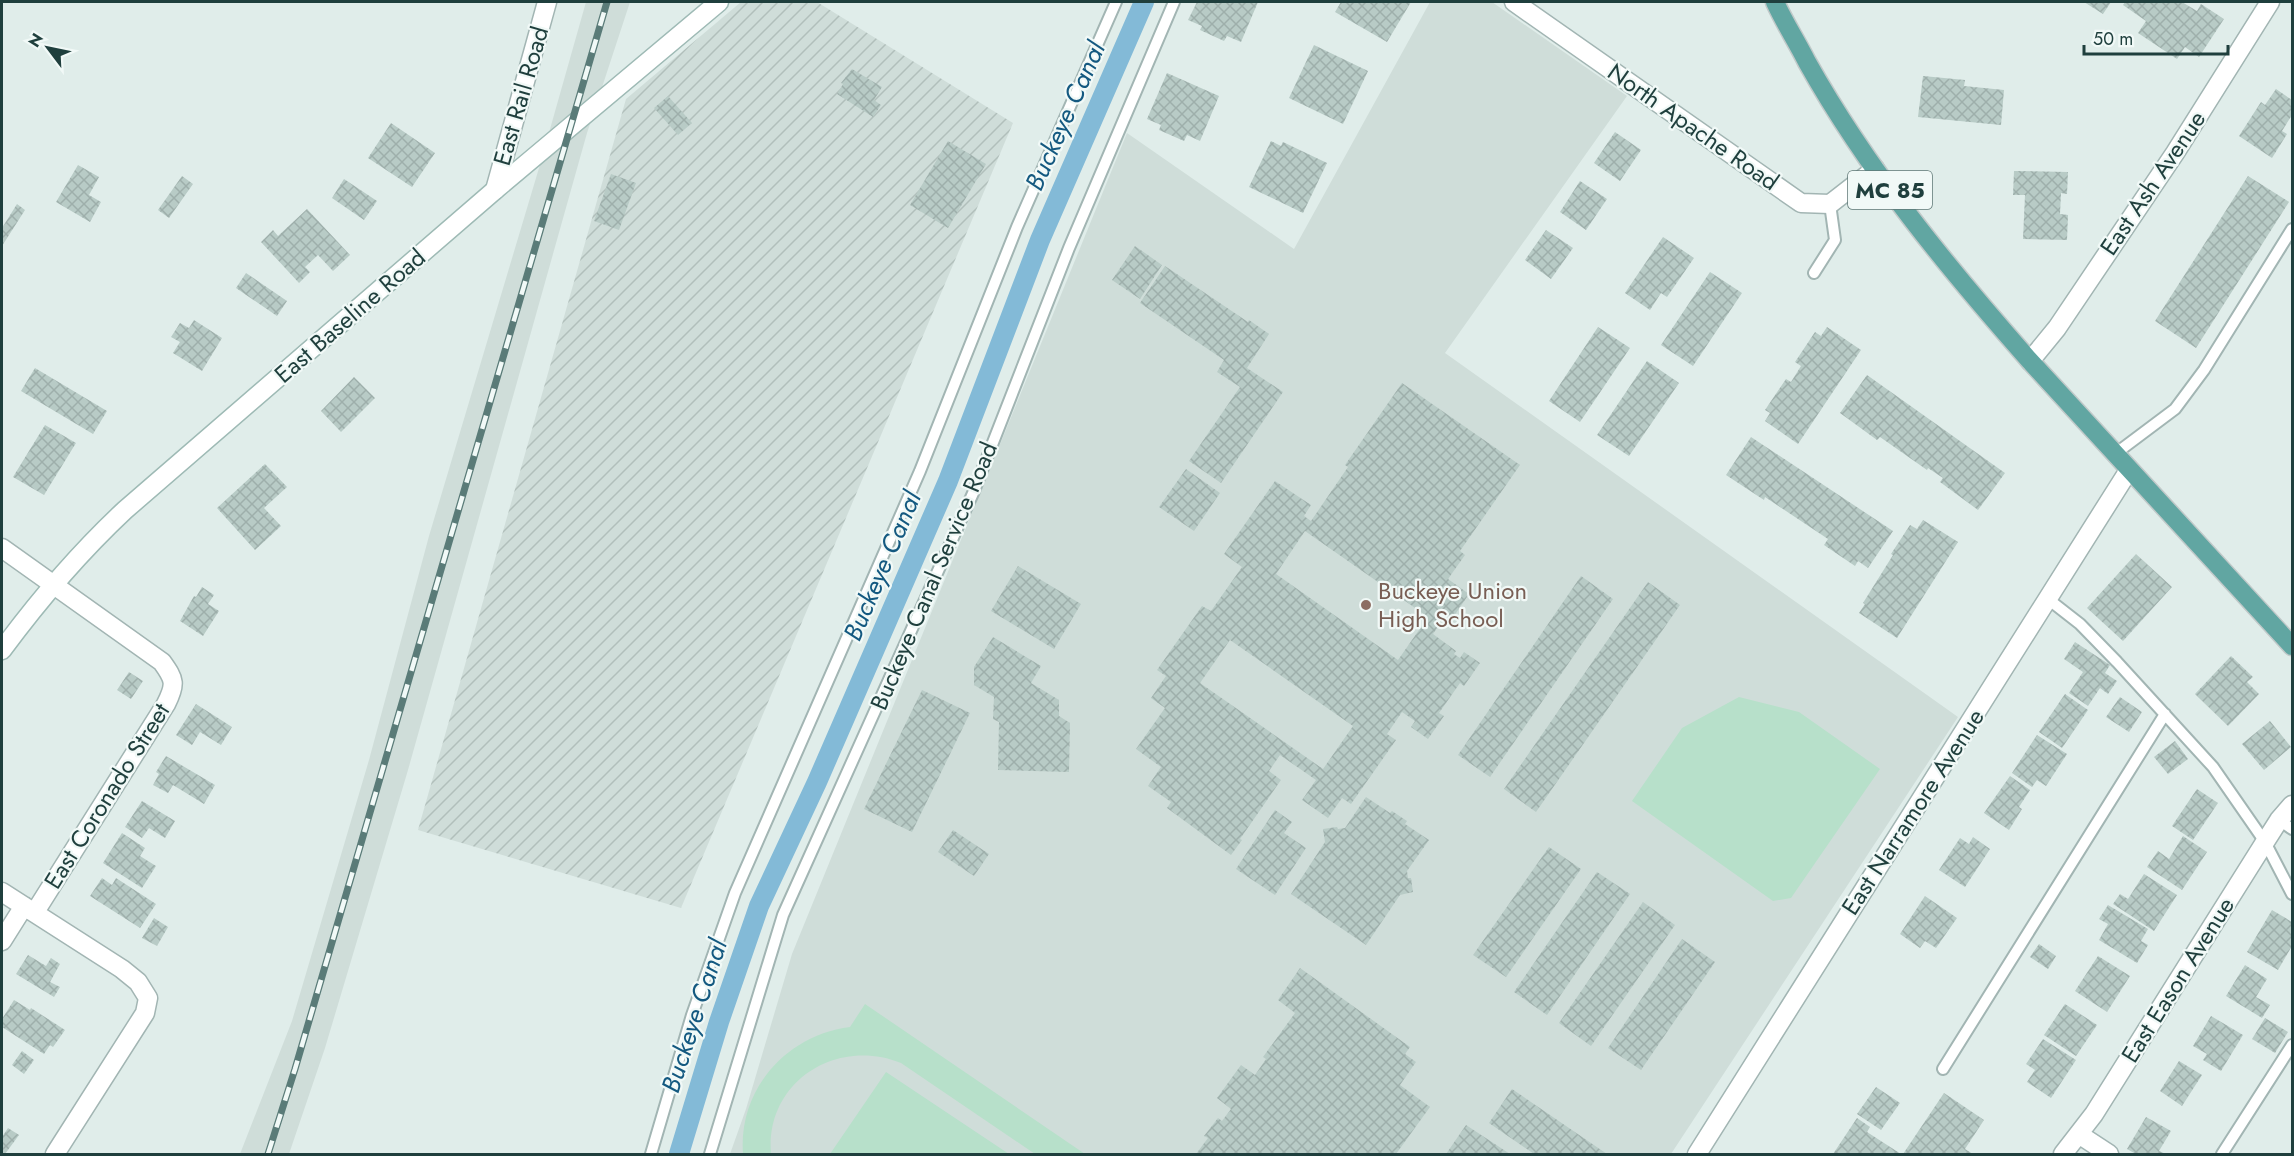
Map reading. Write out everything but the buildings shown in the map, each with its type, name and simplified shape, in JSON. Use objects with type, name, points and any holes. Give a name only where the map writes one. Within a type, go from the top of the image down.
[{"type":"main road","name":"MC 85","points":[[1775,2],[1834,111],[1898,201],[2030,361],[2292,646]]},
{"type":"street","name":"East Rail Road","points":[[495,190],[548,2]]},
{"type":"street","name":"East Baseline Road","points":[[2,650],[52,585],[125,510],[495,190],[719,2]]},
{"type":"street","name":"North Apache Road","points":[[1514,2],[1801,203],[1830,204]]},
{"type":"street","name":"East Ash Avenue","points":[[2030,361],[2057,328],[2175,153],[2269,2]]},
{"type":"street","points":[[1830,204],[1875,169]]},
{"type":"street","name":"East Narramore Avenue","points":[[1697,1155],[2129,470]]},
{"type":"street","points":[[2,548],[52,585]]},
{"type":"street","name":"East Coronado Street","points":[[2,941],[29,909],[166,704],[173,689],[172,677],[162,662],[52,585]]},
{"type":"street","name":"East Eason Avenue","points":[[2063,1155],[2080,1135],[2265,842],[2286,825],[2292,805]]},
{"type":"street","points":[[2,892],[122,969],[138,982],[148,998],[146,1013],[55,1155]]},
{"type":"street","points":[[2080,1135],[2109,1155]]},
{"type":"lane","points":[[651,1155],[692,1015],[735,893],[915,482],[1017,227],[1116,2]]},
{"type":"lane","name":"Buckeye Canal Service Road","points":[[710,1155],[783,915],[974,491],[1069,248],[1174,2]]},
{"type":"lane","points":[[1814,273],[1834,240],[1830,204]]},
{"type":"lane","points":[[2115,454],[2175,409],[2204,370],[2292,229]]},
{"type":"lane","points":[[2048,599],[2080,624],[2213,767],[2265,842],[2292,894]]},
{"type":"lane","points":[[1943,1069],[2165,714]]},
{"type":"lane","points":[[2222,1155],[2292,1045]]},
{"type":"shaded area","points":[[586,2],[630,2],[587,133],[408,770],[325,1048],[289,1154],[240,1154],[292,1021],[369,760],[429,536]]},
{"type":"shaded area","points":[[741,2],[817,2],[1013,123],[681,908],[418,830],[626,99]]},
{"type":"shaded area","name":"Buckeye Union High School","points":[[1430,2],[1492,2],[1627,96],[1445,353],[1958,717],[1671,1154],[730,1154],[746,1109],[792,954],[1127,133],[1294,249]]},
{"type":"green space","points":[[1739,697],[1799,712],[1880,769],[1791,898],[1773,901],[1632,801],[1682,728]]},
{"type":"green space","points":[[865,1004],[1085,1154],[1035,1154],[901,1063],[877,1056],[852,1056],[830,1061],[809,1072],[792,1087],[780,1106],[772,1128],[771,1154],[743,1154],[744,1130],[749,1108],[758,1088],[771,1070],[787,1054],[806,1041],[827,1032],[850,1027]]},
{"type":"green space","points":[[886,1072],[1009,1154],[830,1154]]},
{"type":"waterway","name":"Buckeye Canal","points":[[679,1154],[719,1022],[759,906],[817,782],[948,481],[1040,240],[1144,2]]},
{"type":"railway","points":[[268,1154],[295,1069],[607,2]]},
{"type":"place","name":"Buckeye Union High School","points":[[1366,605]]}]
